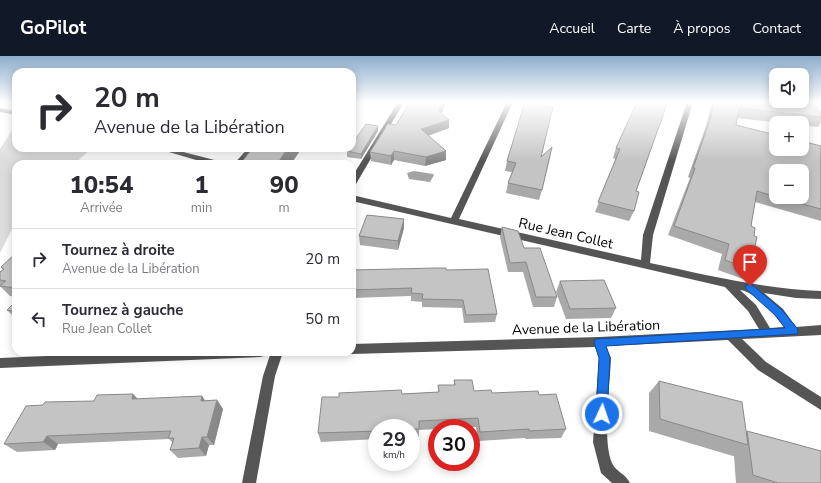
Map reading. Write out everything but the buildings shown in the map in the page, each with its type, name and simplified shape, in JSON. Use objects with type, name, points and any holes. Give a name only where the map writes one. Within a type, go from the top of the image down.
[{"type":"street","points":[[356,177],[389,122]]},
{"type":"street","points":[[453,222],[501,122]]},
{"type":"street","points":[[645,265],[648,235],[684,122]]},
{"type":"street","points":[[174,152],[204,160]]},
{"type":"street","points":[[242,160],[248,152]]},
{"type":"street","name":"Rue Jean Collet","points":[[356,199],[728,284],[750,286],[796,294],[821,295]]},
{"type":"street","points":[[728,284],[752,308],[767,333]]},
{"type":"street","points":[[750,286],[779,312],[793,331]]},
{"type":"street","name":"Avenue de la Libération","points":[[356,349],[600,342],[821,330]]},
{"type":"street","points":[[731,335],[762,366],[821,404]]},
{"type":"street","points":[[600,342],[604,358],[600,442],[606,468],[622,483]]},
{"type":"street","points":[[0,363],[165,356]]},
{"type":"street","points":[[249,483],[269,376],[276,356]]},
{"type":"shaded area","points":[[12,130],[12,152],[88,152],[78,160],[12,160],[12,229],[0,253],[0,149]]},
{"type":"shaded area","points":[[414,171],[434,175],[430,182],[409,179],[407,173]]},
{"type":"route","points":[[602,414],[604,358],[600,342],[793,331],[779,312],[750,286]]}]
